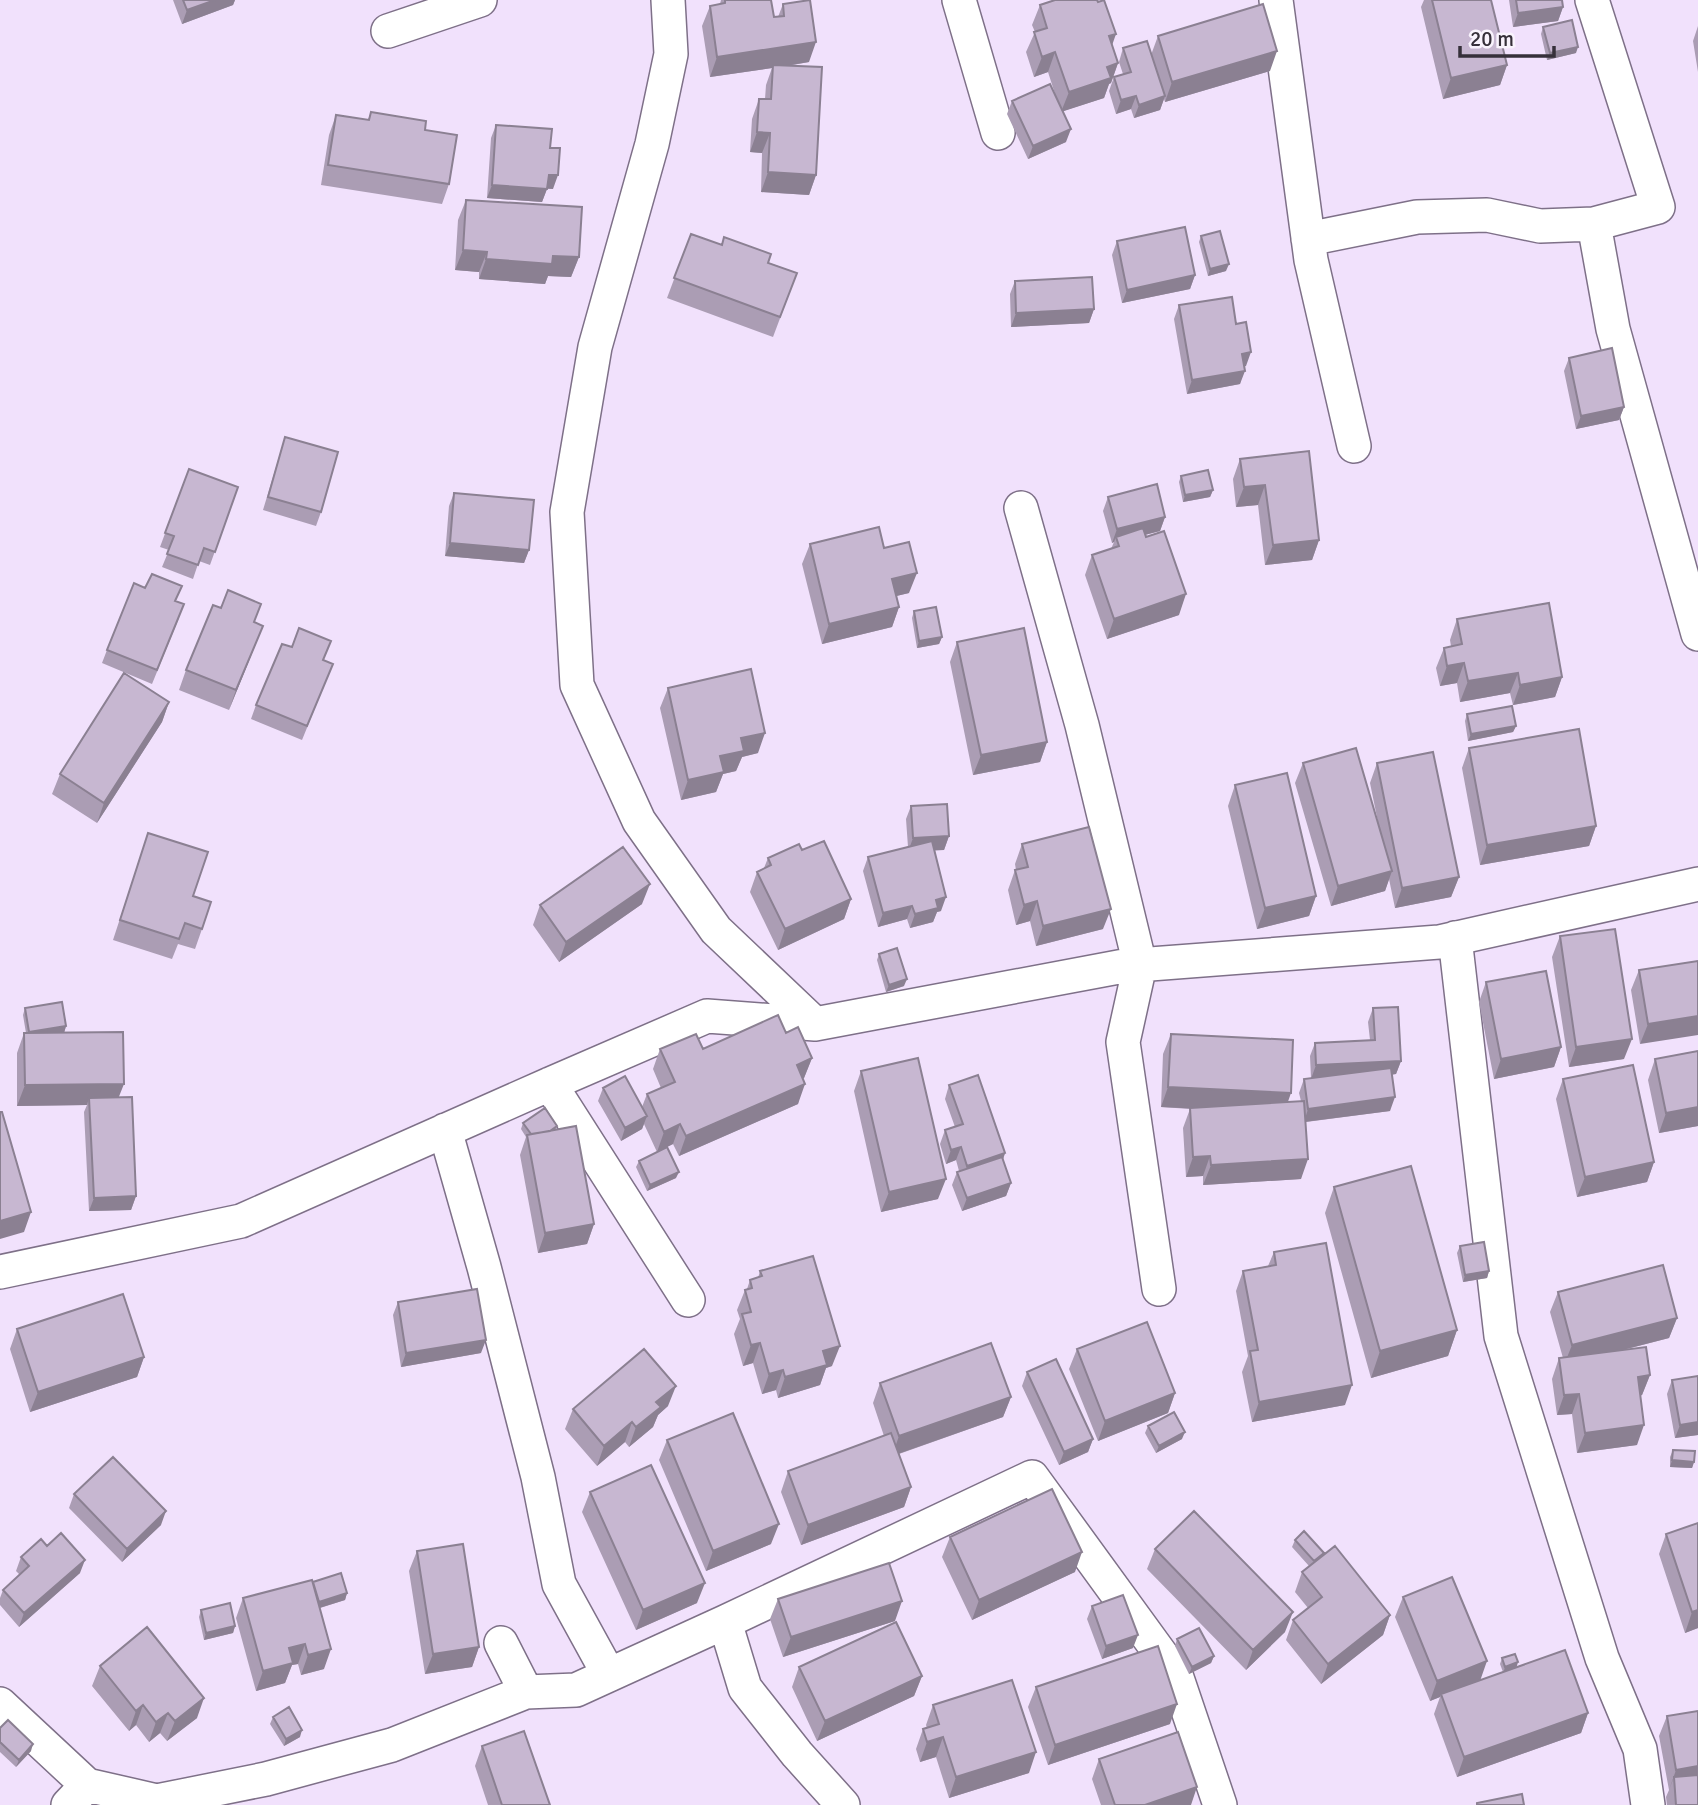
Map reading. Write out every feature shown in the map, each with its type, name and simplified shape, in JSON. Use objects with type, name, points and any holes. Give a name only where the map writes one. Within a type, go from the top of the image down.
[{"type":"street","points":[[388,30],[480,0]]},
{"type":"street","points":[[668,0],[671,54],[652,144],[595,346],[567,512],[577,685],[646,832],[716,930],[815,1024]]},
{"type":"street","points":[[959,0],[998,134]]},
{"type":"street","points":[[1276,0],[1311,260],[1354,446]]},
{"type":"street","points":[[1308,239],[1417,217],[1487,215],[1540,226],[1594,224],[1658,207],[1592,0]]},
{"type":"street","points":[[1594,224],[1613,329],[1698,634]]},
{"type":"street","points":[[1021,508],[1082,725],[1140,965],[1123,1042],[1159,1289]]},
{"type":"street","points":[[0,1272],[241,1221],[707,1016],[815,1024],[1125,966],[1439,942],[1698,884]]},
{"type":"street","points":[[1455,939],[1501,1336],[1602,1658],[1640,1749],[1648,1805]]},
{"type":"street","points":[[550,1084],[688,1300]]},
{"type":"street","points":[[445,1130],[484,1267],[538,1477],[559,1584],[609,1675]]},
{"type":"street","points":[[0,1704],[78,1795],[157,1801],[266,1779],[392,1745],[526,1692],[576,1690],[1032,1477],[1176,1675],[1220,1805]]},
{"type":"street","points":[[724,1622],[745,1688],[797,1754],[843,1805]]},
{"type":"street","points":[[501,1643],[526,1692]]},
{"type":"building","points":[[183,0],[215,0],[187,10]]},
{"type":"building","points":[[725,0],[771,0],[774,17],[784,16],[783,4],[810,0],[816,42],[717,57],[710,6],[725,3]]},
{"type":"building","points":[[1055,0],[1104,0],[1116,34],[1109,36],[1118,63],[1107,67],[1111,78],[1069,92],[1055,52],[1042,57],[1034,32],[1047,28],[1040,5]]},
{"type":"building","points":[[1432,0],[1491,0],[1507,65],[1451,78]]},
{"type":"building","points":[[1516,0],[1562,0],[1563,7],[1518,13]]},
{"type":"building","points":[[1263,4],[1277,51],[1172,82],[1158,36]]},
{"type":"building","points":[[1572,20],[1578,47],[1550,53],[1543,27]]},
{"type":"building","points":[[1147,41],[1165,96],[1139,105],[1136,96],[1121,100],[1114,77],[1131,72],[1123,48]]},
{"type":"building","points":[[773,65],[822,67],[816,175],[768,172],[770,133],[757,132],[759,99],[771,99]]},
{"type":"building","points":[[1050,84],[1071,129],[1033,146],[1012,101]]},
{"type":"building","points":[[371,112],[426,121],[425,130],[457,135],[449,184],[328,165],[336,115],[369,120]]},
{"type":"building","points":[[496,125],[552,129],[550,148],[560,148],[558,175],[549,175],[547,189],[492,185]]},
{"type":"building","points":[[466,200],[582,207],[579,257],[553,256],[552,264],[486,259],[487,252],[463,250]]},
{"type":"building","points":[[1185,227],[1195,275],[1127,290],[1117,241]]},
{"type":"building","points":[[1220,231],[1229,264],[1210,269],[1201,236]]},
{"type":"building","points":[[691,234],[722,245],[724,237],[771,254],[768,263],[797,273],[780,317],[674,278]]},
{"type":"building","points":[[1092,277],[1094,309],[1016,313],[1015,281]]},
{"type":"building","points":[[1232,297],[1236,324],[1246,322],[1251,352],[1242,354],[1245,371],[1192,380],[1179,305]]},
{"type":"building","points":[[1612,348],[1624,407],[1581,416],[1569,358]]},
{"type":"building","points":[[285,437],[338,452],[321,512],[268,497]]},
{"type":"building","points":[[1309,451],[1319,540],[1273,545],[1265,485],[1244,487],[1240,459]]},
{"type":"building","points":[[189,469],[238,487],[215,552],[204,548],[198,565],[167,554],[174,536],[165,533]]},
{"type":"building","points":[[1208,470],[1213,490],[1185,495],[1181,476]]},
{"type":"building","points":[[1157,484],[1165,517],[1117,529],[1108,497]]},
{"type":"building","points":[[454,493],[534,500],[529,550],[450,543]]},
{"type":"building","points":[[879,527],[884,548],[909,542],[917,573],[892,579],[899,607],[829,624],[810,544]]},
{"type":"building","points":[[1143,528],[1146,537],[1164,531],[1186,594],[1114,619],[1092,555],[1119,546],[1116,537]]},
{"type":"building","points":[[152,574],[182,586],[175,601],[184,604],[157,670],[107,650],[134,583],[145,588]]},
{"type":"building","points":[[228,590],[261,604],[254,622],[263,626],[236,690],[186,670],[213,605],[221,608]]},
{"type":"building","points":[[1549,603],[1562,677],[1520,685],[1518,673],[1468,681],[1464,663],[1447,666],[1444,648],[1462,644],[1457,619]]},
{"type":"building","points":[[936,607],[942,637],[919,641],[914,611]]},
{"type":"building","points":[[299,628],[331,641],[323,660],[333,664],[307,726],[256,705],[282,644],[292,647]]},
{"type":"building","points":[[1024,628],[1047,742],[981,755],[957,642]]},
{"type":"building","points":[[751,669],[765,733],[741,738],[744,751],[720,756],[724,772],[688,780],[668,688]]},
{"type":"building","points":[[124,673],[169,702],[104,803],[60,774]]},
{"type":"building","points":[[1512,706],[1516,726],[1471,734],[1467,714]]},
{"type":"building","points":[[1579,729],[1596,826],[1487,845],[1469,748]]},
{"type":"building","points":[[1356,748],[1392,871],[1338,886],[1303,763]]},
{"type":"building","points":[[1433,752],[1459,877],[1402,888],[1377,763]]},
{"type":"building","points":[[1287,773],[1316,896],[1265,908],[1235,785]]},
{"type":"building","points":[[947,804],[949,836],[913,838],[911,806]]},
{"type":"building","points":[[1089,827],[1111,909],[1043,926],[1037,901],[1024,905],[1015,870],[1028,867],[1022,844]]},
{"type":"building","points":[[148,833],[208,852],[193,896],[211,902],[202,929],[185,923],[179,939],[120,920]]},
{"type":"building","points":[[824,841],[851,899],[785,929],[757,872],[771,865],[768,858],[799,844],[802,850]]},
{"type":"building","points":[[932,841],[946,897],[936,900],[938,908],[915,914],[912,906],[883,913],[868,857]]},
{"type":"building","points":[[623,847],[650,884],[566,942],[540,905]]},
{"type":"building","points":[[1615,929],[1632,1039],[1576,1047],[1560,936]]},
{"type":"building","points":[[897,948],[907,979],[889,985],[879,954]]},
{"type":"building","points":[[1698,961],[1698,1016],[1648,1024],[1639,970]]},
{"type":"building","points":[[1546,971],[1561,1047],[1501,1059],[1486,982]]},
{"type":"building","points":[[62,1002],[66,1026],[29,1032],[25,1008]]},
{"type":"building","points":[[1398,1007],[1401,1061],[1316,1065],[1315,1043],[1375,1040],[1373,1008]]},
{"type":"building","points":[[778,1015],[786,1033],[798,1027],[812,1058],[797,1065],[805,1084],[686,1136],[680,1124],[664,1132],[647,1094],[675,1082],[660,1049],[696,1034],[703,1049]]},
{"type":"building","points":[[123,1032],[124,1084],[25,1085],[24,1033]]},
{"type":"building","points":[[1171,1034],[1293,1040],[1291,1093],[1168,1087]]},
{"type":"building","points":[[1698,1051],[1698,1107],[1666,1113],[1655,1059]]},
{"type":"building","points":[[918,1058],[946,1179],[889,1192],[861,1071]]},
{"type":"building","points":[[1633,1065],[1654,1162],[1585,1177],[1563,1079]]},
{"type":"building","points":[[1391,1068],[1395,1097],[1308,1109],[1304,1079]]},
{"type":"building","points":[[978,1075],[1005,1153],[967,1166],[961,1147],[951,1150],[945,1130],[963,1124],[949,1085]]},
{"type":"building","points":[[625,1076],[647,1116],[625,1128],[603,1088]]},
{"type":"building","points":[[132,1097],[136,1196],[94,1198],[89,1098]]},
{"type":"building","points":[[1304,1101],[1308,1159],[1211,1165],[1210,1156],[1193,1157],[1190,1108]]},
{"type":"building","points":[[545,1108],[557,1126],[550,1131],[531,1134],[523,1123]]},
{"type":"building","points":[[0,1112],[31,1212],[0,1221]]},
{"type":"building","points":[[576,1126],[594,1224],[545,1233],[527,1135]]},
{"type":"building","points":[[667,1147],[679,1172],[650,1185],[639,1161]]},
{"type":"building","points":[[1002,1157],[1011,1183],[967,1198],[957,1172]]},
{"type":"building","points":[[1411,1166],[1457,1330],[1380,1351],[1334,1187]]},
{"type":"building","points":[[1484,1242],[1489,1271],[1465,1275],[1460,1246]]},
{"type":"building","points":[[1326,1243],[1352,1385],[1259,1402],[1250,1351],[1258,1350],[1243,1271],[1276,1265],[1274,1252]]},
{"type":"building","points":[[813,1256],[840,1346],[823,1351],[827,1365],[785,1377],[783,1370],[769,1374],[760,1343],[751,1345],[742,1314],[751,1312],[745,1290],[752,1288],[750,1280],[762,1276],[760,1271]]},
{"type":"building","points":[[1663,1265],[1677,1318],[1572,1345],[1558,1292]]},
{"type":"building","points":[[477,1289],[486,1340],[406,1353],[398,1302]]},
{"type":"building","points":[[123,1294],[144,1357],[38,1392],[17,1329]]},
{"type":"building","points":[[1147,1322],[1175,1393],[1105,1421],[1077,1349]]},
{"type":"building","points":[[991,1343],[1011,1397],[899,1436],[880,1383]]},
{"type":"building","points":[[1646,1347],[1650,1375],[1638,1377],[1644,1425],[1585,1433],[1579,1394],[1564,1395],[1559,1358]]},
{"type":"building","points":[[644,1349],[676,1386],[656,1402],[661,1407],[636,1427],[632,1422],[604,1446],[573,1409]]},
{"type":"building","points":[[1056,1359],[1093,1439],[1064,1452],[1027,1372]]},
{"type":"building","points":[[1698,1376],[1698,1422],[1680,1425],[1672,1380]]},
{"type":"building","points":[[1174,1412],[1185,1432],[1159,1446],[1148,1426]]},
{"type":"building","points":[[733,1413],[779,1524],[713,1551],[667,1440]]},
{"type":"building","points":[[891,1433],[911,1487],[808,1525],[788,1471]]},
{"type":"building","points":[[1673,1450],[1695,1451],[1694,1462],[1672,1460]]},
{"type":"building","points":[[113,1457],[166,1511],[127,1549],[74,1494]]},
{"type":"building","points":[[651,1465],[705,1583],[643,1610],[590,1492]]},
{"type":"building","points":[[1052,1489],[1082,1552],[979,1600],[950,1537]]},
{"type":"building","points":[[1194,1511],[1293,1612],[1253,1650],[1155,1549]]},
{"type":"building","points":[[1698,1523],[1698,1610],[1692,1612],[1666,1534]]},
{"type":"building","points":[[1304,1531],[1324,1553],[1314,1561],[1295,1540]]},
{"type":"building","points":[[61,1533],[85,1560],[24,1613],[3,1590],[29,1566],[21,1557],[41,1539],[47,1546]]},
{"type":"building","points":[[463,1544],[479,1647],[433,1654],[417,1551]]},
{"type":"building","points":[[1335,1546],[1390,1615],[1328,1664],[1293,1620],[1322,1597],[1302,1572]]},
{"type":"building","points":[[889,1563],[902,1601],[791,1637],[778,1599]]},
{"type":"building","points":[[341,1573],[347,1593],[319,1602],[313,1582]]},
{"type":"building","points":[[1452,1577],[1487,1661],[1437,1681],[1403,1597]]},
{"type":"building","points":[[312,1580],[331,1649],[308,1655],[305,1644],[289,1648],[293,1663],[263,1671],[243,1598]]},
{"type":"building","points":[[1123,1595],[1138,1635],[1106,1646],[1092,1606]]},
{"type":"building","points":[[230,1603],[235,1626],[206,1633],[201,1610]]},
{"type":"building","points":[[896,1622],[922,1676],[825,1721],[799,1667]]},
{"type":"building","points":[[147,1627],[204,1698],[175,1721],[168,1713],[156,1722],[143,1705],[136,1711],[100,1666]]},
{"type":"building","points":[[1199,1628],[1214,1656],[1192,1667],[1177,1639]]},
{"type":"building","points":[[1158,1646],[1177,1704],[1055,1745],[1036,1687]]},
{"type":"building","points":[[1565,1650],[1588,1713],[1464,1757],[1441,1694]]},
{"type":"building","points":[[1515,1654],[1518,1662],[1505,1667],[1502,1658]]},
{"type":"building","points":[[1012,1680],[1036,1752],[956,1777],[943,1737],[927,1742],[923,1729],[939,1724],[933,1705]]},
{"type":"building","points":[[289,1707],[302,1730],[286,1739],[273,1717]]},
{"type":"building","points":[[1698,1711],[1698,1766],[1676,1770],[1667,1716]]},
{"type":"building","points":[[8,1720],[33,1744],[19,1760],[0,1742],[0,1728]]},
{"type":"building","points":[[524,1731],[550,1805],[502,1805],[482,1746]]},
{"type":"building","points":[[1178,1732],[1197,1787],[1145,1805],[1115,1805],[1099,1759]]},
{"type":"building","points":[[1698,1775],[1698,1805],[1676,1805],[1674,1777]]},
{"type":"building","points":[[1522,1794],[1524,1805],[1477,1805],[1477,1803]]}]
